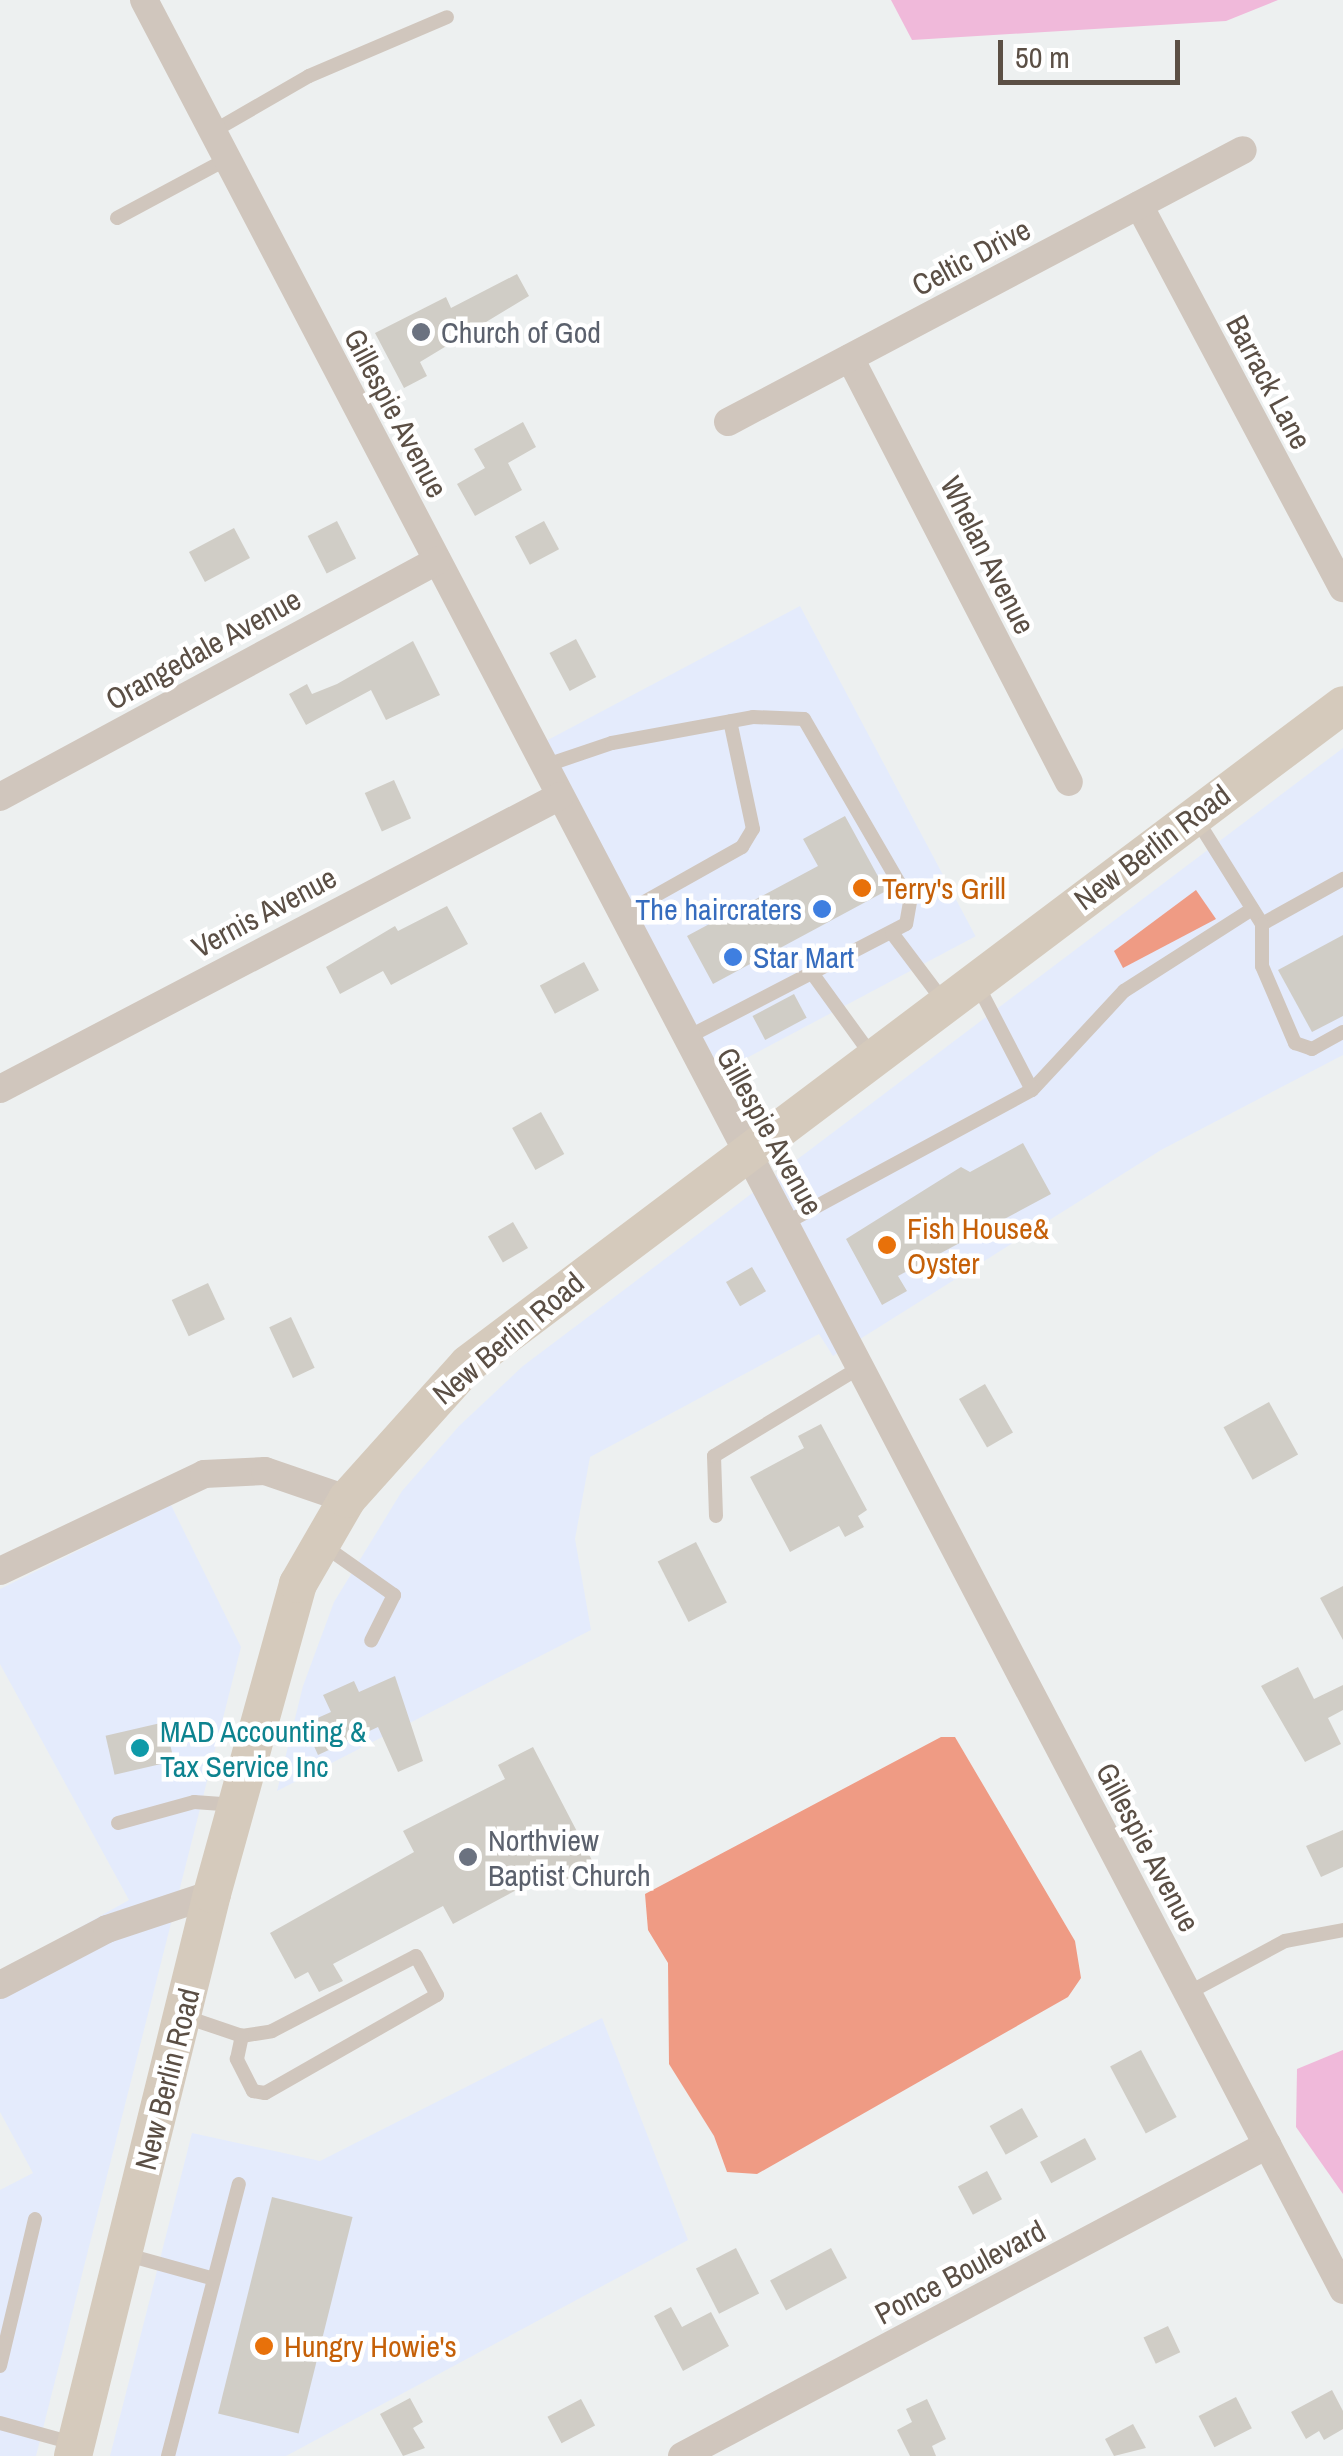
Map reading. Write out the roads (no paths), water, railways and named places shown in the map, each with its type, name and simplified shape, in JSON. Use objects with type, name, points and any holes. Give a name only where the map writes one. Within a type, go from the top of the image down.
[{"type":"street","name":"Gillespie Avenue","points":[[144,0],[683,1039],[784,1224],[1343,2290]]},
{"type":"street","name":"Celtic Drive","points":[[728,422],[1243,150]]},
{"type":"street","name":"Barrack Lane","points":[[1139,205],[1343,588]]},
{"type":"street","name":"Whelan Avenue","points":[[850,358],[1069,782]]},
{"type":"street","name":"Orangedale Avenue","points":[[0,796],[437,560]]},
{"type":"street","name":"New Berlin Road","points":[[75,2450],[212,1894],[298,1584],[318,1541],[347,1499],[468,1364],[1343,705]]},
{"type":"street","name":"Vernis Avenue","points":[[0,1089],[560,796]]},
{"type":"street","points":[[0,1572],[204,1474],[265,1471],[347,1499]]},
{"type":"street","points":[[0,1985],[107,1928],[212,1894]]},
{"type":"street","name":"Ponce Boulevard","points":[[682,2456],[1268,2145]]},
{"type":"lane","points":[[212,132],[309,76],[448,17]]},
{"type":"lane","points":[[117,218],[226,159]]},
{"type":"lane","points":[[544,766],[612,743],[730,721],[785,715],[804,720],[817,734],[910,902],[906,924],[683,1039]]},
{"type":"lane","points":[[620,916],[747,838],[752,810],[730,721]]},
{"type":"lane","points":[[1194,815],[1262,924],[1262,966],[1295,1043],[1312,1049],[1343,1032]]},
{"type":"lane","points":[[1262,924],[1343,880]]},
{"type":"lane","points":[[784,1224],[1032,1090],[1124,991],[1252,908]]},
{"type":"lane","points":[[892,932],[959,991],[1032,1090]]},
{"type":"lane","points":[[812,973],[872,1056]]},
{"type":"lane","points":[[716,1516],[714,1456],[859,1368]]},
{"type":"lane","points":[[318,1541],[394,1595],[371,1640]]},
{"type":"lane","points":[[118,1823],[194,1802],[237,1805]]},
{"type":"lane","points":[[1188,1993],[1285,1941],[1343,1930]]},
{"type":"lane","points":[[183,2016],[242,2036],[284,2026],[416,1956],[437,1995],[265,2093],[253,2091],[237,2058],[242,2036]]},
{"type":"lane","points":[[168,2456],[239,2184]]},
{"type":"lane","points":[[0,2366],[36,2219]]},
{"type":"lane","points":[[123,2254],[214,2279]]},
{"type":"lane","points":[[0,2424],[75,2450]]},
{"type":"place","name":"Church of God","points":[[421,332]]},
{"type":"place","name":"Terry's Grill","points":[[862,888]]},
{"type":"place","name":"The haircraters","points":[[822,909]]},
{"type":"place","name":"Star Mart","points":[[733,957]]},
{"type":"place","name":"Fish House& Oyster","points":[[887,1245]]},
{"type":"place","name":"MAD Accounting & Tax Service Inc","points":[[140,1748]]},
{"type":"place","name":"Northview Baptist Church","points":[[468,1857]]},
{"type":"place","name":"Hungry Howie's","points":[[264,2346]]}]
